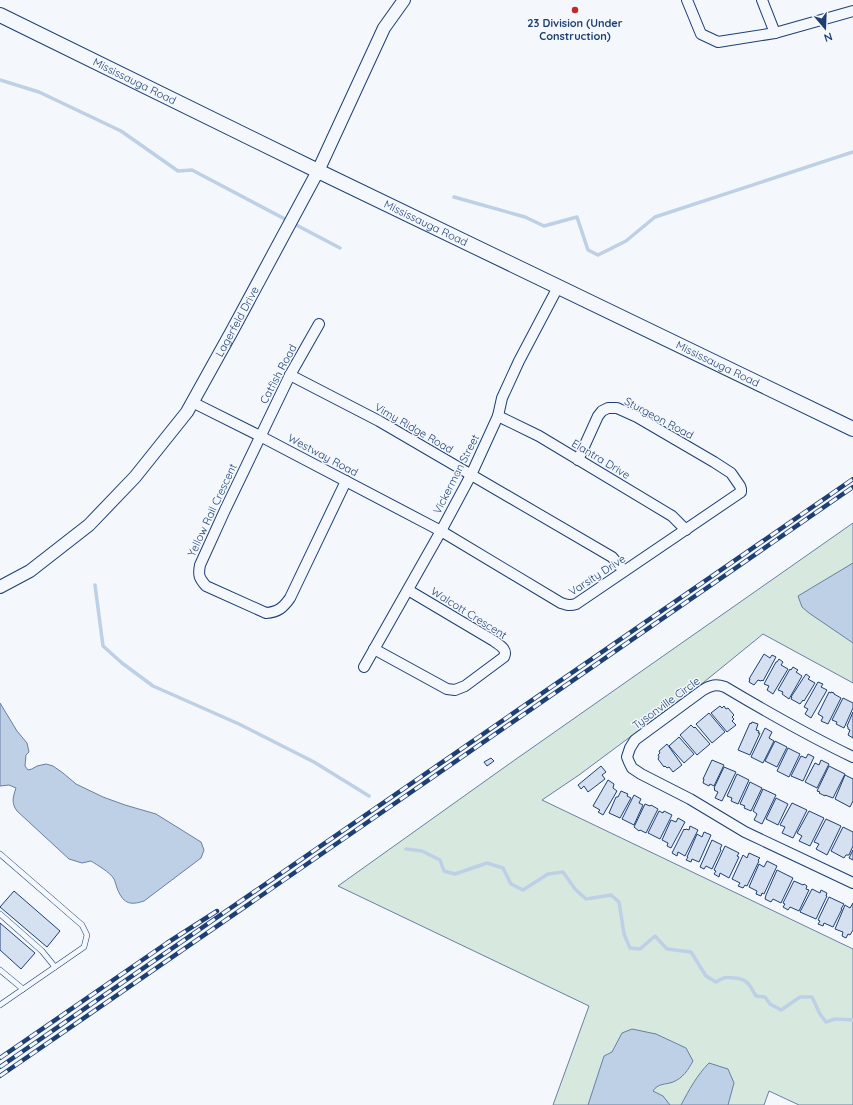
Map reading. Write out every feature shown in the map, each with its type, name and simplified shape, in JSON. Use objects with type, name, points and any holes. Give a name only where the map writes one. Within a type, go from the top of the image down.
[{"type":"main road","name":"Mississauga Road","points":[[0,15],[318,171],[853,429]]},
{"type":"street","name":"Lagerfeld Drive","points":[[0,587],[30,571],[89,526],[135,478],[186,412],[232,331],[318,171],[384,28],[404,0]]},
{"type":"street","points":[[687,0],[701,34],[718,42],[775,33],[853,11]]},
{"type":"street","points":[[762,0],[775,33]]},
{"type":"street","name":"Vickerman Street","points":[[364,667],[471,475],[498,416],[502,398],[519,361],[558,287]]},
{"type":"street","name":"Catfish Road","points":[[260,436],[290,375],[319,324]]},
{"type":"street","name":"Vimy Ridge Road","points":[[290,375],[379,421],[612,557],[624,571]]},
{"type":"street","name":"Westway Road","points":[[192,402],[441,531]]},
{"type":"street","name":"Sturgeon Road","points":[[578,460],[598,416],[602,411],[608,408],[617,408],[708,458],[731,473],[740,486],[740,492]]},
{"type":"street","name":"Elantra Drive","points":[[498,416],[539,436],[672,516],[686,530]]},
{"type":"street","name":"Yellow Rail Crescent","points":[[260,436],[200,565],[198,573],[200,579],[206,586],[266,613],[273,613],[285,606],[346,481]]},
{"type":"street","name":"Varsity Drive","points":[[441,531],[561,603],[571,606],[686,530],[740,492]]},
{"type":"street","name":"Walcott Crescent","points":[[374,649],[447,689],[455,690],[465,686],[506,654],[505,651],[494,641],[408,590]]},
{"type":"street","name":"Tysonville Circle","points":[[853,757],[817,740],[725,687],[718,685],[710,686],[703,690],[635,740],[627,757],[632,768],[641,774],[690,799],[746,832],[853,883]]},
{"type":"lane","points":[[0,854],[82,924],[87,935],[84,947],[0,1005]]},
{"type":"lane","points":[[0,914],[42,951],[55,968]]},
{"type":"lane","points":[[0,970],[23,989]]},
{"type":"shaded area","points":[[853,523],[853,683],[763,634],[704,682],[579,775],[542,800],[853,949],[853,1105],[799,1105],[769,1091],[764,1105],[553,1105],[589,1006],[338,886],[509,764]]},
{"type":"water","points":[[853,563],[853,643],[809,613],[802,607],[798,596]]},
{"type":"water","points":[[0,703],[17,731],[27,743],[29,752],[26,755],[25,766],[28,770],[46,764],[53,766],[76,784],[103,797],[156,814],[201,842],[204,850],[201,858],[144,901],[134,903],[124,900],[119,893],[114,879],[103,869],[91,861],[82,863],[69,859],[17,811],[13,800],[16,788],[9,785],[0,786]]},
{"type":"water","points":[[632,1029],[656,1034],[686,1048],[693,1061],[687,1071],[680,1078],[673,1082],[659,1085],[653,1091],[663,1096],[670,1105],[588,1105],[604,1056],[612,1052],[622,1033]]},
{"type":"water","points":[[709,1063],[728,1069],[734,1083],[728,1105],[681,1105],[690,1088]]},
{"type":"building","points":[[764,654],[770,658],[772,655],[776,657],[763,681],[758,680],[754,685],[749,682],[749,679]]},
{"type":"building","points":[[779,659],[783,662],[781,665],[788,669],[773,694],[767,690],[769,686],[764,684]]},
{"type":"building","points":[[793,667],[798,670],[796,672],[802,676],[789,699],[782,694],[783,692],[778,690],[790,669],[791,670]]},
{"type":"building","points":[[806,674],[810,677],[808,679],[815,683],[804,701],[803,700],[800,704],[791,699],[791,697]]},
{"type":"building","points":[[818,682],[823,684],[821,687],[827,690],[811,718],[805,714],[808,709],[804,707]]},
{"type":"building","points":[[829,692],[834,693],[841,698],[828,724],[821,721],[823,717],[818,714]]},
{"type":"building","points":[[843,698],[853,703],[853,708],[844,728],[832,720]]},
{"type":"building","points":[[720,706],[722,708],[724,706],[726,709],[728,708],[734,715],[732,717],[734,719],[732,721],[736,725],[727,732],[711,713]]},
{"type":"building","points":[[853,712],[853,738],[848,735],[850,730],[847,726]]},
{"type":"building","points":[[709,713],[725,732],[712,743],[696,724]]},
{"type":"building","points":[[752,722],[758,724],[756,730],[760,733],[750,755],[738,750],[750,723],[751,724]]},
{"type":"building","points":[[691,725],[694,728],[695,727],[710,744],[697,755],[680,735]]},
{"type":"building","points":[[765,728],[772,732],[769,738],[774,741],[763,763],[751,757]]},
{"type":"building","points":[[679,737],[694,754],[684,763],[669,746]]},
{"type":"building","points":[[775,741],[787,747],[777,767],[765,761]]},
{"type":"building","points":[[667,744],[682,765],[673,772],[669,767],[664,767],[658,759],[658,755],[660,753],[659,751]]},
{"type":"building","points":[[788,748],[800,754],[789,777],[777,771]]},
{"type":"building","points":[[808,754],[814,757],[803,781],[791,776],[801,756],[806,758]]},
{"type":"building","points":[[491,758],[494,761],[487,766],[484,762]]},
{"type":"building","points":[[712,760],[724,765],[714,786],[710,784],[709,786],[703,783],[703,779]]},
{"type":"building","points":[[821,760],[829,764],[817,788],[805,782],[815,763],[819,765]]},
{"type":"building","points":[[601,766],[606,772],[602,775],[605,779],[588,792],[584,786],[581,789],[578,785]]},
{"type":"building","points":[[829,766],[845,774],[833,798],[825,796],[817,791]]},
{"type":"building","points":[[724,767],[736,772],[722,801],[715,798],[718,792],[714,790],[714,788]]},
{"type":"building","points":[[737,774],[749,780],[738,804],[731,801],[732,798],[727,796]]},
{"type":"building","points":[[845,775],[853,779],[853,801],[850,807],[835,799]]},
{"type":"building","points":[[608,780],[614,784],[613,788],[617,791],[603,815],[598,812],[600,810],[593,806]]},
{"type":"building","points":[[750,782],[762,788],[751,811],[744,808],[745,806],[740,804]]},
{"type":"building","points":[[763,789],[776,795],[762,824],[754,820],[757,814],[753,811]]},
{"type":"building","points":[[621,791],[628,794],[627,796],[631,798],[620,818],[609,813],[616,797],[618,797]]},
{"type":"building","points":[[634,795],[641,799],[639,803],[643,805],[634,825],[622,819]]},
{"type":"building","points":[[776,798],[788,804],[778,825],[766,819]]},
{"type":"building","points":[[792,803],[807,810],[793,838],[782,833],[785,827],[780,825]]},
{"type":"building","points":[[645,804],[651,805],[658,809],[646,833],[640,830],[639,831],[634,827]]},
{"type":"building","points":[[659,811],[663,813],[664,811],[672,815],[660,839],[648,833]]},
{"type":"building","points":[[809,811],[824,818],[810,846],[799,841],[802,836],[797,833]]},
{"type":"building","points":[[678,818],[685,822],[671,848],[667,846],[668,843],[662,840],[671,820],[676,822]]},
{"type":"building","points":[[826,819],[841,826],[827,855],[816,849],[819,844],[814,842]]},
{"type":"building","points":[[690,826],[698,830],[685,856],[678,852],[677,856],[672,853],[684,829],[689,830]]},
{"type":"building","points":[[843,827],[853,832],[853,846],[849,855],[846,855],[844,858],[831,851]]},
{"type":"building","points":[[704,832],[711,835],[699,862],[692,859],[691,862],[686,860],[697,834],[702,837]]},
{"type":"building","points":[[712,840],[722,845],[721,850],[712,869],[706,866],[704,869],[700,867]]},
{"type":"building","points":[[725,846],[739,853],[737,856],[739,857],[729,878],[720,873],[719,877],[714,874],[716,871],[714,870]]},
{"type":"building","points":[[853,850],[853,860],[849,858]]},
{"type":"building","points":[[749,853],[760,858],[747,886],[745,885],[743,888],[738,886],[740,883],[732,879],[743,855],[747,858]]},
{"type":"building","points":[[767,861],[777,866],[764,894],[762,893],[761,896],[756,894],[757,891],[749,887],[759,864],[764,867]]},
{"type":"building","points":[[777,870],[793,878],[781,903],[773,899],[771,902],[765,899]]},
{"type":"building","points":[[794,881],[803,885],[804,884],[807,886],[806,889],[809,890],[799,911],[790,907],[788,910],[783,907],[785,904],[783,903]]},
{"type":"building","points":[[812,889],[820,893],[821,890],[827,893],[816,919],[800,912]]},
{"type":"building","points":[[14,891],[60,931],[47,947],[0,907]]},
{"type":"building","points":[[829,897],[844,904],[833,927],[824,923],[823,926],[818,924],[820,921],[818,920]]},
{"type":"building","points":[[853,903],[853,930],[846,938],[842,936],[843,932],[835,929],[845,905],[850,908]]},
{"type":"building","points":[[0,923],[35,953],[21,969],[0,950]]},
{"type":"waterway","points":[[0,80],[39,92],[121,131],[178,171],[192,170],[340,248]]},
{"type":"waterway","points":[[454,197],[525,217],[544,226],[577,217],[588,250],[598,255],[626,241],[655,217],[853,152]]},
{"type":"waterway","points":[[95,585],[103,646],[122,663],[153,686],[239,724],[314,762],[369,796]]},
{"type":"waterway","points":[[406,849],[422,851],[440,860],[444,871],[455,874],[487,863],[503,868],[511,884],[523,890],[548,874],[563,872],[575,889],[586,899],[611,895],[619,902],[624,934],[630,948],[640,949],[655,936],[667,949],[691,952],[706,976],[716,982],[723,978],[735,978],[746,981],[756,996],[765,997],[770,1004],[781,1010],[800,997],[812,997],[820,1014],[826,1022],[835,1019],[853,1020]]},
{"type":"railway","points":[[0,1067],[853,479]]},
{"type":"railway","points":[[0,1076],[853,487]]},
{"type":"railway","points":[[0,1058],[167,943],[217,911]]},
{"type":"place","name":"23 Division (Under Construction)","points":[[575,10]]}]
